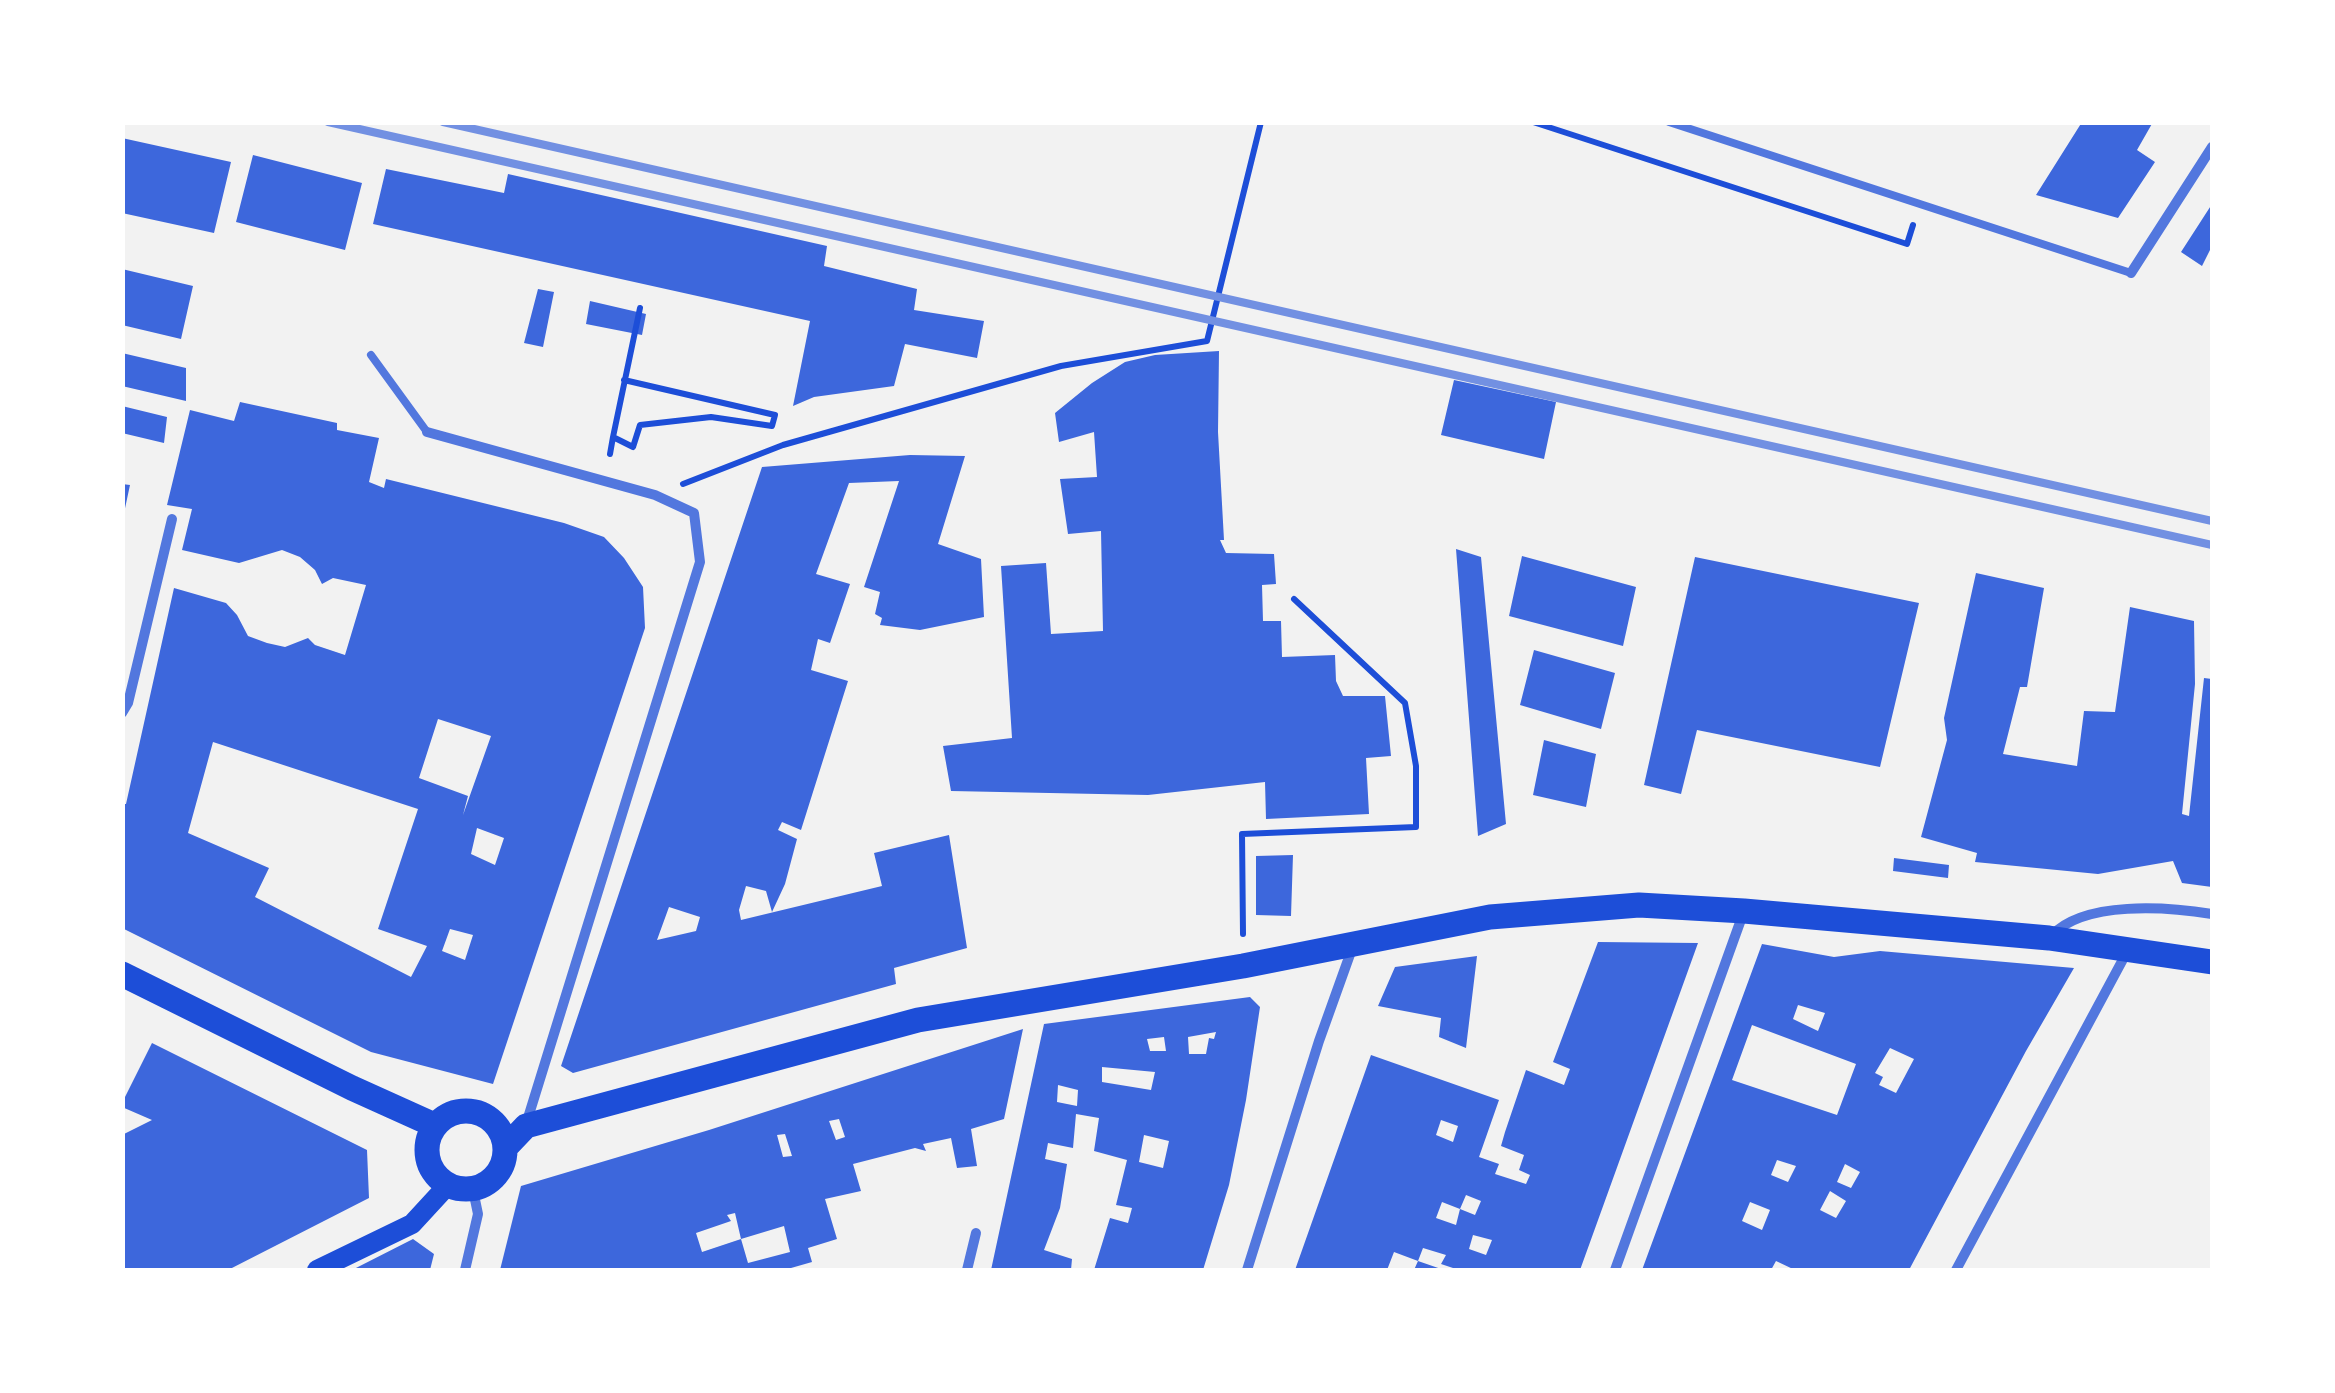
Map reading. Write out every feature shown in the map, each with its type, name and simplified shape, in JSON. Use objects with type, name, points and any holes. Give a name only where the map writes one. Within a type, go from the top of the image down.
[{"type":"main road","points":[[506,1147],[526,1126],[918,1020],[1244,966],[1490,917],[1639,905],[1744,911],[2049,938],[2212,962]]},
{"type":"main road","points":[[122,974],[434,1125]]},
{"type":"main road","points":[[317,1270],[412,1224],[460,1188],[492,1180],[504,1164],[506,1147],[494,1122],[476,1112],[456,1112],[434,1125],[426,1147],[430,1168],[460,1188]]},
{"type":"street","points":[[2131,274],[2212,147]]},
{"type":"street","points":[[428,432],[655,495],[694,513],[700,562],[526,1126]]},
{"type":"street","points":[[122,713],[128,704],[172,519]]},
{"type":"street","points":[[2049,938],[2060,927],[2106,912],[2164,907],[2212,914]]},
{"type":"street","points":[[1615,1270],[1744,911]]},
{"type":"street","points":[[1247,1270],[1318,1041],[1353,945]]},
{"type":"street","points":[[1956,1270],[2128,950]]},
{"type":"street","points":[[460,1188],[478,1214],[465,1270]]},
{"type":"street","points":[[967,1270],[976,1233]]},
{"type":"lane","points":[[1668,122],[2131,274]]},
{"type":"lane","points":[[372,356],[428,432]]},
{"type":"path","points":[[655,495],[783,444],[1062,366],[1207,340],[1261,122]]},
{"type":"path","points":[[1533,122],[1907,244],[1920,205]]},
{"type":"path","points":[[610,454],[640,308]]},
{"type":"path","points":[[613,438],[633,447],[640,425],[711,418],[772,426],[776,415],[624,380]]},
{"type":"path","points":[[1244,966],[1242,834],[1416,827],[1416,766],[1405,703],[1294,599]]},
{"type":"building","points":[[2082,122],[2153,122],[2137,150],[2155,162],[2118,218],[2036,195]]},
{"type":"building","points":[[122,138],[231,162],[214,233],[122,213]]},
{"type":"building","points":[[253,155],[362,183],[345,250],[236,222]]},
{"type":"building","points":[[386,169],[504,193],[508,174],[827,246],[824,266],[917,289],[914,310],[984,321],[977,358],[905,344],[894,386],[814,397],[793,406],[810,321],[373,224]]},
{"type":"building","points":[[2212,204],[2212,246],[2202,266],[2181,252]]},
{"type":"building","points":[[122,269],[193,286],[181,339],[122,325]]},
{"type":"building","points":[[538,289],[554,292],[543,347],[524,343]]},
{"type":"building","points":[[590,301],[646,314],[642,335],[586,324]]},
{"type":"building","points":[[1219,351],[1218,432],[1224,540],[1220,540],[1226,553],[1274,554],[1276,584],[1262,585],[1263,621],[1281,621],[1282,657],[1335,655],[1336,681],[1343,696],[1385,696],[1391,756],[1366,758],[1369,814],[1266,819],[1265,782],[1148,795],[951,791],[943,746],[1012,738],[1001,566],[1046,563],[1051,634],[1103,631],[1101,531],[1068,534],[1060,479],[1097,477],[1094,432],[1059,442],[1055,413],[1125,362],[1155,355]]},
{"type":"building","points":[[122,353],[186,368],[186,401],[122,386]]},
{"type":"building","points":[[1454,380],[1556,402],[1544,459],[1441,435]]},
{"type":"building","points":[[240,402],[337,423],[337,430],[379,438],[369,482],[384,488],[386,479],[564,523],[604,537],[643,587],[645,628],[493,1084],[371,1052],[122,928],[122,804],[126,804],[174,588],[226,603],[248,636],[285,647],[308,638],[315,645],[345,655],[366,585],[333,578],[322,584],[315,570],[300,557],[282,550],[239,563],[182,550],[192,509],[167,505],[190,410],[234,421]],"holes":[[[438,719],[491,736],[463,815],[468,796],[419,778]],[[213,742],[418,809],[378,929],[427,946],[411,977],[255,897],[269,868],[188,833]],[[477,828],[504,838],[495,865],[471,854]],[[450,929],[473,935],[465,960],[442,951]]]},
{"type":"building","points":[[122,406],[167,417],[164,443],[122,433]]},
{"type":"building","points":[[910,455],[965,456],[938,544],[981,559],[984,617],[920,630],[880,625],[882,618],[875,614],[880,592],[864,587],[899,481],[849,483],[816,574],[850,584],[830,643],[818,639],[811,670],[848,681],[801,830],[782,822],[778,830],[797,839],[785,884],[772,912],[766,891],[746,886],[739,910],[741,920],[882,886],[874,853],[949,835],[967,948],[894,968],[896,984],[573,1073],[561,1066],[762,467]],"holes":[[[669,907],[700,917],[696,931],[657,940]]]},
{"type":"building","points":[[122,484],[130,485],[124,513],[122,513]]},
{"type":"building","points":[[1456,549],[1481,557],[1506,824],[1478,836]]},
{"type":"building","points":[[1522,556],[1636,587],[1623,646],[1509,616]]},
{"type":"building","points":[[1695,557],[1919,603],[1880,767],[1697,730],[1681,794],[1644,785]]},
{"type":"building","points":[[1976,573],[2044,588],[2027,687],[2020,687],[2003,754],[2077,766],[2084,711],[2115,712],[2130,607],[2194,621],[2195,684],[2182,814],[2189,816],[2204,678],[2212,679],[2212,887],[2182,883],[2173,861],[2098,874],[1975,862],[1977,853],[1921,837],[1947,740],[1944,718]]},
{"type":"building","points":[[1534,650],[1615,673],[1601,729],[1520,705]]},
{"type":"building","points":[[1544,740],[1596,754],[1586,807],[1533,795]]},
{"type":"building","points":[[1293,855],[1291,916],[1256,915],[1256,856]]},
{"type":"building","points":[[1894,858],[1949,865],[1948,878],[1893,871]]},
{"type":"building","points":[[1598,942],[1698,943],[1580,1270],[1459,1270],[1441,1264],[1446,1255],[1423,1248],[1418,1261],[1394,1252],[1387,1270],[1295,1270],[1371,1055],[1499,1100],[1479,1157],[1499,1164],[1495,1174],[1526,1184],[1530,1175],[1519,1170],[1524,1155],[1501,1146],[1505,1132],[1526,1070],[1564,1085],[1570,1069],[1553,1062]],"holes":[[[1441,1120],[1458,1126],[1453,1142],[1436,1135]],[[1466,1195],[1481,1201],[1475,1215],[1460,1209]],[[1442,1202],[1460,1209],[1456,1225],[1436,1218]],[[1473,1235],[1492,1240],[1486,1255],[1469,1249]]]},
{"type":"building","points":[[1762,944],[1834,957],[1880,951],[2074,968],[1909,1270],[1795,1270],[1776,1261],[1771,1270],[1642,1270]],"holes":[[[1798,1005],[1825,1013],[1818,1031],[1793,1019]],[[1752,1025],[1856,1064],[1837,1115],[1732,1080]],[[1890,1048],[1914,1059],[1896,1093],[1879,1085],[1883,1077],[1875,1073]],[[1777,1160],[1796,1166],[1788,1182],[1771,1175]],[[1845,1164],[1860,1172],[1851,1188],[1837,1182]],[[1830,1191],[1846,1201],[1836,1218],[1820,1210]],[[1750,1202],[1770,1210],[1762,1230],[1742,1221]]]},
{"type":"building","points":[[1477,956],[1466,1048],[1439,1037],[1441,1018],[1378,1006],[1395,967]]},
{"type":"building","points":[[1250,997],[1260,1007],[1229,1185],[1203,1270],[1094,1270],[1110,1218],[1128,1223],[1132,1208],[1116,1205],[1127,1160],[1094,1151],[1099,1118],[1076,1114],[1073,1148],[1048,1143],[1045,1159],[1067,1164],[1060,1208],[1044,1250],[1072,1259],[1071,1270],[991,1270],[1044,1024]],"holes":[[[1216,1032],[1214,1039],[1209,1038],[1206,1054],[1189,1054],[1188,1037]],[[1164,1037],[1166,1051],[1150,1051],[1147,1039]],[[1102,1067],[1155,1072],[1151,1090],[1102,1082]],[[1058,1085],[1078,1090],[1077,1106],[1057,1102]],[[1144,1135],[1169,1141],[1163,1168],[1139,1162]]]},
{"type":"building","points":[[1023,1029],[1004,1119],[971,1129],[977,1166],[957,1168],[951,1138],[923,1144],[926,1151],[915,1148],[853,1164],[861,1191],[825,1199],[837,1239],[808,1248],[812,1262],[784,1270],[500,1270],[521,1186]],"holes":[[[839,1119],[845,1137],[836,1140],[829,1121]],[[785,1134],[792,1156],[783,1157],[777,1135]],[[735,1213],[741,1239],[702,1252],[696,1233],[731,1221],[727,1215]],[[784,1226],[790,1252],[748,1263],[741,1239]]]},
{"type":"building","points":[[152,1043],[367,1150],[369,1198],[228,1270],[122,1270],[122,1135],[152,1120],[122,1107],[122,1103]]},
{"type":"building","points":[[413,1239],[434,1254],[430,1270],[352,1270]]},
{"type":"building","points":[[1418,1261],[1444,1270],[1414,1270]]},
{"type":"railway","points":[[328,122],[2212,545]]},
{"type":"railway","points":[[443,122],[2212,521]]}]
